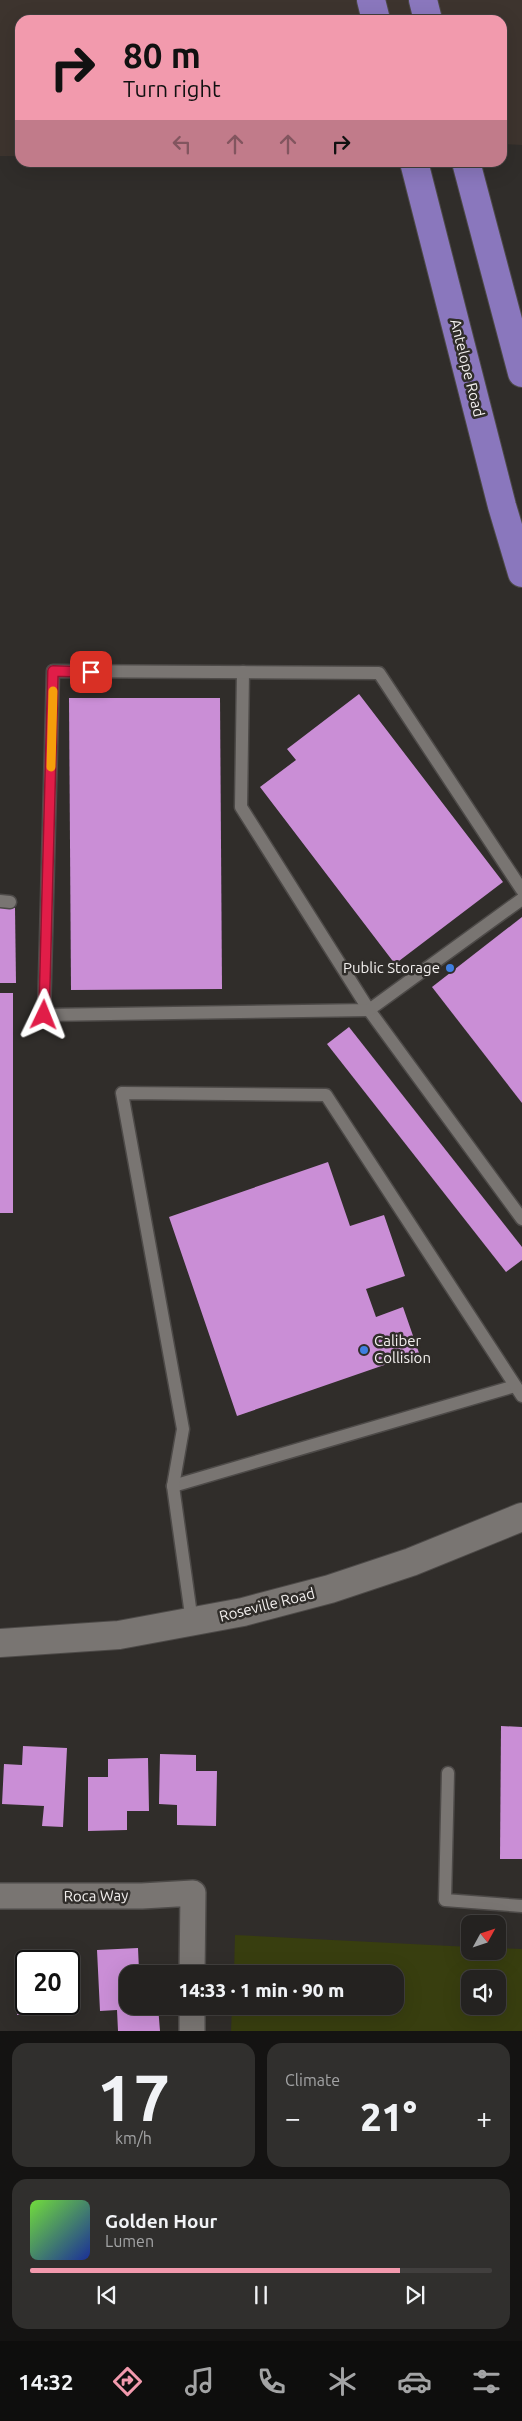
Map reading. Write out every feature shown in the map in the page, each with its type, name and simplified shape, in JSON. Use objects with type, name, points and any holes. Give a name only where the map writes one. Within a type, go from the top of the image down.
[{"type":"main road","points":[[371,0],[375,15]]},
{"type":"main road","points":[[423,0],[427,15]]},
{"type":"main road","name":"Antelope Road","points":[[415,167],[502,506],[522,574]]},
{"type":"main road","points":[[467,167],[519,361]]},
{"type":"main road","name":"Roseville Road","points":[[0,1643],[119,1635],[243,1612],[330,1589],[411,1562],[522,1517]]},
{"type":"street","name":"Roca Way","points":[[0,1896],[142,1896],[193,1893],[192,1965]]},
{"type":"street","points":[[192,2015],[192,2031]]},
{"type":"lane","points":[[522,890],[379,673],[53,671],[44,1015],[369,1010],[522,899]]},
{"type":"lane","points":[[242,672],[241,807],[369,1010],[522,1219]]},
{"type":"lane","points":[[173,1486],[518,1391],[326,1095],[122,1093],[183,1428],[173,1486],[192,1622]]},
{"type":"lane","points":[[448,1773],[445,1900],[522,1906]]},
{"type":"shaded area","points":[[0,0],[522,0],[522,145],[507,144],[507,15],[15,15],[15,156],[0,156]]},
{"type":"green space","points":[[235,1935],[461,1947],[461,1960],[506,1960],[506,1948],[522,1949],[522,2031],[231,2031],[232,2015],[404,2015],[404,1965],[234,1965]]},
{"type":"building","points":[[359,694],[503,882],[395,964],[260,787],[296,760],[287,749]]},
{"type":"building","points":[[69,698],[220,698],[222,989],[71,990]]},
{"type":"building","points":[[0,908],[15,908],[16,983],[0,983]]},
{"type":"building","points":[[522,917],[522,1103],[432,987]]},
{"type":"building","points":[[0,993],[13,993],[13,1213],[0,1213]]},
{"type":"building","points":[[349,1027],[522,1247],[522,1260],[506,1272],[327,1044]]},
{"type":"building","points":[[328,1162],[350,1226],[384,1215],[405,1276],[366,1289],[376,1317],[403,1307],[419,1353],[237,1416],[169,1217]]},
{"type":"building","points":[[501,1726],[522,1727],[522,1859],[500,1859]]},
{"type":"building","points":[[23,1746],[67,1748],[63,1827],[42,1826],[44,1806],[2,1804],[4,1764],[22,1765]]},
{"type":"building","points":[[160,1754],[196,1755],[196,1771],[217,1771],[216,1826],[177,1825],[177,1805],[159,1804]]},
{"type":"building","points":[[148,1758],[149,1811],[127,1811],[127,1830],[88,1831],[88,1777],[108,1777],[108,1759]]},
{"type":"building","points":[[138,1948],[139,1965],[119,1965],[119,2015],[159,2015],[160,2031],[118,2031],[117,2010],[100,2011],[97,1950]]},
{"type":"slow traffic","points":[[51,767],[53,691]]},
{"type":"place","name":"Public Storage","points":[[450,968]]},
{"type":"place","name":"Caliber Collision","points":[[364,1350]]},
{"type":"route","points":[[44,1015],[53,671],[91,672]]}]
